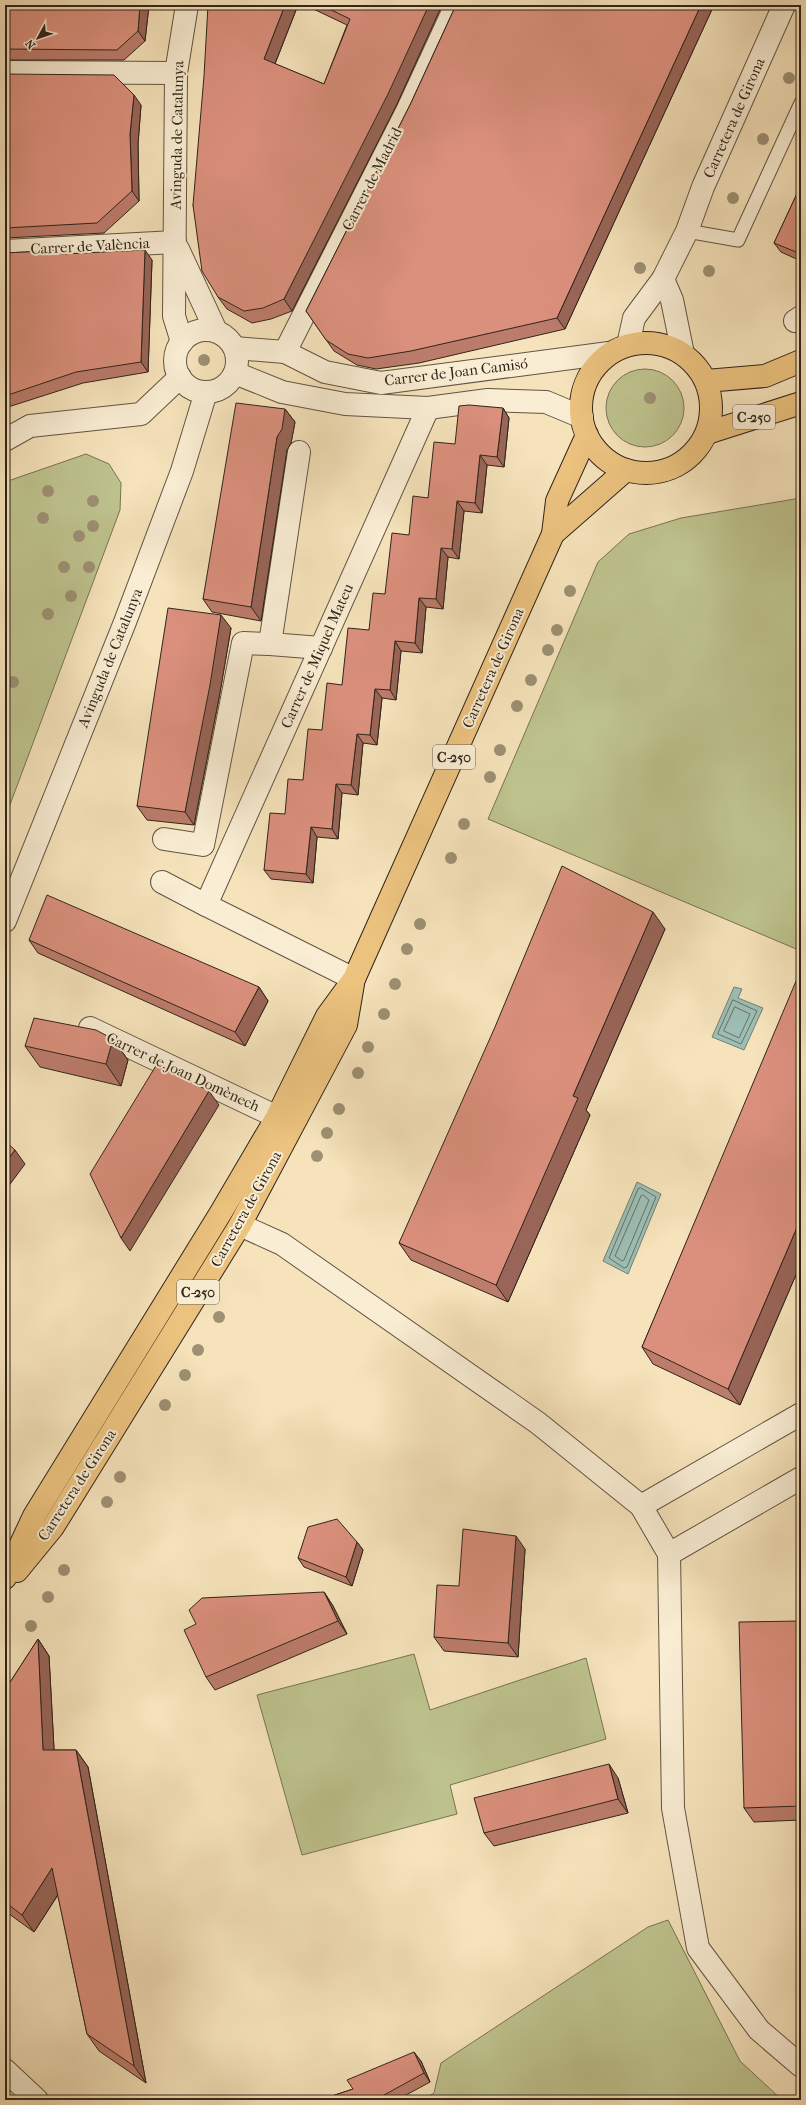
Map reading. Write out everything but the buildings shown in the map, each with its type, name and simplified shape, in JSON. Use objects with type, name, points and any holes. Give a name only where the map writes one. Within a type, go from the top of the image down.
[{"type":"main road","name":"C-250","points":[[584,426],[591,443],[603,457],[626,470],[650,473],[674,467],[683,463],[697,450],[707,433],[712,407],[706,381],[696,366],[675,349],[657,343],[618,349]]},
{"type":"main road","points":[[553,534],[557,501],[584,426],[581,399],[586,381],[596,366],[618,349]]},
{"type":"main road","points":[[706,381],[765,376],[801,361]]},
{"type":"main road","name":"C-250","points":[[707,433],[801,403]]},
{"type":"main road","name":"Carretera de Girona","points":[[5,1578],[34,1516],[220,1214],[277,1117],[327,1016],[354,979],[553,534],[626,470]]},
{"type":"main road","name":"Carretera de Girona","points":[[5,1587],[53,1526],[240,1225],[346,1025],[354,979]]},
{"type":"street","name":"Avinguda de Catalunya","points":[[182,342],[174,316],[176,74],[187,5]]},
{"type":"street","name":"Carrer de Madrid","points":[[285,352],[407,110],[456,5]]},
{"type":"street","name":"Carretera de Girona","points":[[618,349],[634,318],[663,278],[687,231],[703,187],[784,5]]},
{"type":"street","points":[[5,72],[176,74]]},
{"type":"street","name":"Avinguda de Catalunya","points":[[175,242],[216,332]]},
{"type":"street","name":"Carrer de València","points":[[5,250],[175,242]]},
{"type":"street","points":[[663,278],[672,300],[683,354]]},
{"type":"street","points":[[197,331],[216,332],[227,338],[235,348],[237,360],[235,373],[226,385],[220,389],[206,392],[192,388],[180,377],[175,360],[182,342],[197,331]]},
{"type":"street","name":"Carrer de Joan Camisó","points":[[235,348],[285,352],[325,372],[380,383],[618,349]]},
{"type":"street","name":"Carrer de Joan Camisó","points":[[235,373],[282,392],[344,404],[428,408],[488,400],[546,402],[584,426]]},
{"type":"street","points":[[5,440],[30,426],[141,414],[180,377]]},
{"type":"street","name":"Avinguda de Catalunya","points":[[5,922],[125,622],[182,471],[206,392]]},
{"type":"street","name":"Carrer de Miquel Mateu","points":[[206,905],[428,408]]},
{"type":"street","points":[[270,644],[299,452]]},
{"type":"street","points":[[164,839],[202,845],[243,643],[321,648]]},
{"type":"street","points":[[162,882],[354,979]]},
{"type":"street","name":"Carrer de Joan Domènech","points":[[90,1028],[277,1117]]},
{"type":"street","points":[[240,1225],[282,1244],[525,1414],[641,1506],[669,1554],[673,1808],[698,1948],[759,2030],[801,2066]]},
{"type":"street","points":[[641,1506],[801,1414]]},
{"type":"street","points":[[669,1554],[801,1478]]},
{"type":"street","points":[[5,2070],[37,2100]]},
{"type":"lane","points":[[687,231],[738,240],[801,102]]},
{"type":"green space","points":[[645,369],[660,372],[667,376],[677,386],[681,393],[684,408],[681,423],[677,430],[667,440],[660,444],[645,447],[630,444],[623,440],[613,430],[609,423],[606,408],[609,393],[613,386],[623,376],[630,372]]},
{"type":"green space","points":[[86,454],[109,464],[121,483],[120,510],[5,818],[5,482]]},
{"type":"green space","points":[[801,498],[801,951],[488,819],[598,562],[629,534],[681,518]]},
{"type":"green space","points":[[414,1654],[430,1710],[586,1658],[606,1739],[450,1785],[457,1814],[302,1855],[257,1695]]},
{"type":"green space","points":[[668,1920],[740,2061],[782,2100],[422,2100],[434,2093],[441,2063],[648,1927]]},
{"type":"water","points":[[734,987],[742,989],[738,998],[763,1008],[744,1050],[712,1037]]},
{"type":"water","points":[[637,1182],[661,1194],[628,1274],[603,1261]]}]
